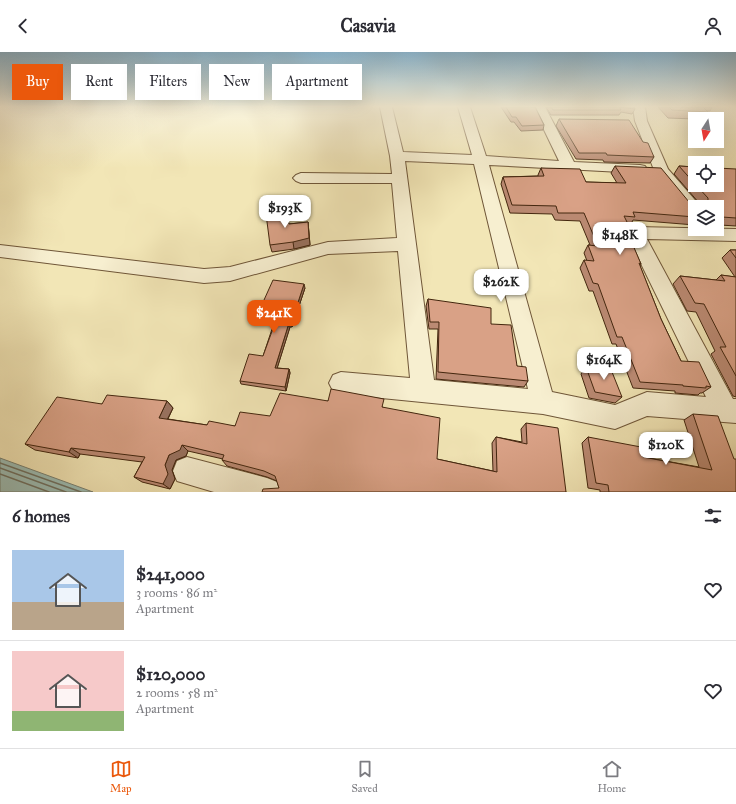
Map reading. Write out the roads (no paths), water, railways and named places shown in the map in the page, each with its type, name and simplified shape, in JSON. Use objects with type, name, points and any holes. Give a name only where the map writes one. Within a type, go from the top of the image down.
[{"type":"street","points":[[391,128],[400,179],[423,391]]},
{"type":"street","points":[[470,128],[543,402]]},
{"type":"street","points":[[551,128],[569,166]]},
{"type":"street","points":[[644,128],[661,170],[688,203]]},
{"type":"street","points":[[397,156],[661,170]]},
{"type":"street","points":[[301,178],[400,179]]},
{"type":"street","points":[[726,235],[634,233],[731,411]]},
{"type":"street","points":[[0,251],[204,276],[230,274],[328,248],[407,244]]},
{"type":"street","points":[[341,383],[543,402],[615,417],[647,404],[731,411]]},
{"type":"street","points":[[187,471],[267,492]]},
{"type":"water","points":[[0,458],[93,492],[0,492]]}]
